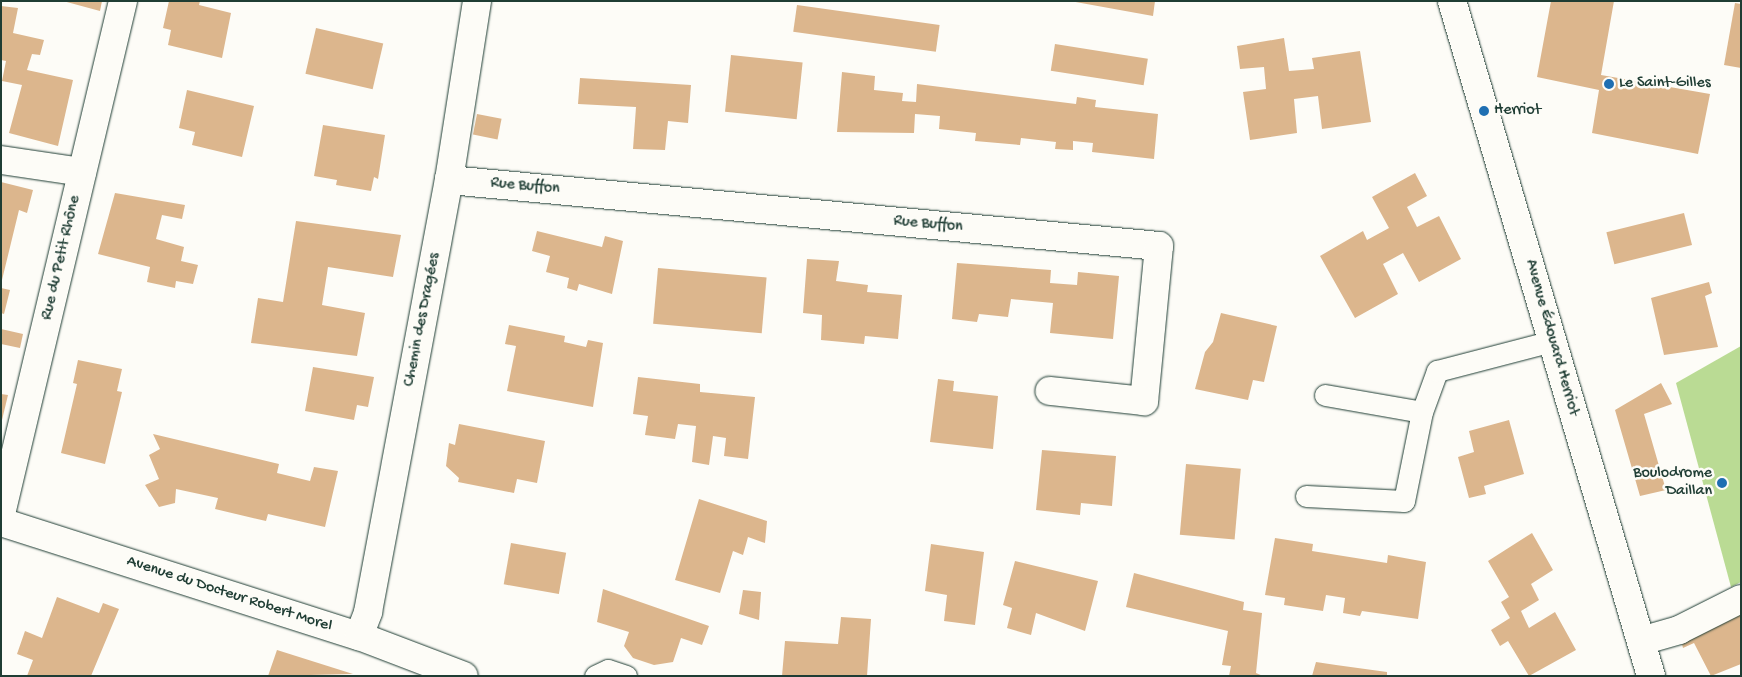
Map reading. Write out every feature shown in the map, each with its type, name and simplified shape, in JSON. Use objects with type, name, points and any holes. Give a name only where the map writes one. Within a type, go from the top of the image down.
[{"type":"street","name":"Rue du Petit Rhône","points":[[1,514],[123,1]]},
{"type":"street","name":"Chemin des Dragées","points":[[359,636],[368,612],[449,180],[477,1]]},
{"type":"street","name":"Avenue Édouard Herriot","points":[[1452,1],[1651,676]]},
{"type":"street","points":[[1,160],[82,172]]},
{"type":"street","name":"Rue Buffon","points":[[449,180],[1159,246],[1144,401],[1050,391]]},
{"type":"street","name":"Avenue du Docteur Robert Morel","points":[[1,522],[359,636],[461,675]]},
{"type":"street","points":[[1641,641],[1679,630],[1741,599]]},
{"type":"lane","points":[[1306,496],[1404,500],[1422,412],[1437,371],[1552,341]]},
{"type":"lane","points":[[1325,395],[1422,412]]},
{"type":"lane","points":[[595,676],[608,670],[626,676]]},
{"type":"green space","name":"Boulodrome Daillan","points":[[1741,346],[1741,582],[1731,587],[1676,383]]},
{"type":"building","points":[[63,1],[102,1],[100,11]]},
{"type":"building","points":[[169,1],[200,1],[199,5],[231,13],[222,58],[168,45],[171,30],[163,28]]},
{"type":"building","points":[[1070,1],[1155,1],[1153,16]]},
{"type":"building","name":"Le Saint-Gilles","points":[[1551,1],[1614,1],[1601,75],[1710,94],[1698,154],[1592,133],[1599,90],[1537,77]]},
{"type":"building","points":[[1735,3],[1741,4],[1741,68],[1724,65]]},
{"type":"building","points":[[797,5],[940,25],[936,52],[793,32]]},
{"type":"building","points":[[1,6],[18,8],[13,33],[44,40],[40,55],[32,54],[27,70],[73,80],[58,146],[9,133],[22,85],[2,81],[6,61],[1,60]]},
{"type":"building","points":[[316,28],[383,44],[373,89],[305,74]]},
{"type":"building","points":[[1284,38],[1289,71],[1314,69],[1312,58],[1360,51],[1371,122],[1322,129],[1318,96],[1294,99],[1297,133],[1250,140],[1243,92],[1266,89],[1264,67],[1240,69],[1237,46]]},
{"type":"building","points":[[1055,44],[1148,59],[1144,85],[1051,71]]},
{"type":"building","points":[[731,55],[803,63],[797,119],[725,112]]},
{"type":"building","points":[[842,72],[875,76],[874,90],[903,93],[902,101],[916,102],[917,84],[1076,104],[1077,97],[1096,100],[1095,107],[1158,114],[1154,159],[1092,152],[1093,143],[1073,141],[1073,150],[1055,149],[1056,142],[1021,138],[1020,145],[975,141],[976,133],[939,129],[940,116],[915,114],[914,133],[837,132]]},
{"type":"building","points":[[580,78],[691,85],[688,123],[668,121],[665,150],[633,149],[636,107],[578,104]]},
{"type":"building","points":[[187,90],[254,106],[242,157],[192,145],[195,132],[179,128]]},
{"type":"building","points":[[477,114],[502,119],[498,139],[473,135]]},
{"type":"building","points":[[323,125],[385,135],[378,179],[374,177],[371,191],[336,185],[337,180],[314,176]]},
{"type":"building","points":[[1415,173],[1427,196],[1407,207],[1417,227],[1439,216],[1461,259],[1419,282],[1403,253],[1383,264],[1398,294],[1355,318],[1320,256],[1363,231],[1367,240],[1389,228],[1372,197]]},
{"type":"building","points":[[1,182],[33,190],[27,213],[19,210],[2,280]]},
{"type":"building","points":[[115,193],[185,205],[182,219],[162,215],[156,239],[184,247],[181,261],[198,265],[193,284],[176,281],[175,288],[147,282],[150,267],[98,254]]},
{"type":"building","points":[[1684,213],[1692,245],[1614,264],[1606,232]]},
{"type":"building","points":[[296,221],[401,235],[393,277],[328,267],[322,305],[365,313],[357,356],[251,343],[258,298],[283,302]]},
{"type":"building","points":[[537,231],[602,247],[605,236],[623,241],[612,294],[579,284],[577,291],[567,288],[569,278],[546,272],[550,256],[532,251]]},
{"type":"building","points":[[807,259],[839,261],[836,281],[868,285],[867,292],[902,295],[898,339],[865,336],[864,344],[821,340],[822,315],[803,313]]},
{"type":"building","points":[[957,263],[1051,270],[1050,283],[1077,285],[1078,272],[1119,276],[1113,339],[1050,333],[1053,303],[1011,299],[1008,317],[979,314],[977,322],[952,319]]},
{"type":"building","points":[[658,268],[767,277],[762,333],[653,324]]},
{"type":"building","points":[[1709,282],[1712,293],[1705,296],[1718,347],[1664,355],[1651,298]]},
{"type":"building","points":[[1,288],[10,290],[4,314],[1,313]]},
{"type":"building","points":[[1221,313],[1277,326],[1264,382],[1253,380],[1248,400],[1195,389],[1205,352],[1213,342]]},
{"type":"building","points":[[509,325],[565,336],[564,342],[586,347],[588,340],[603,343],[593,407],[507,391],[516,346],[505,344]]},
{"type":"building","points":[[1,329],[23,334],[20,348],[1,344]]},
{"type":"building","points":[[78,360],[122,369],[117,391],[122,392],[105,464],[61,453],[77,384],[73,383]]},
{"type":"building","points":[[313,367],[374,377],[368,407],[357,405],[354,420],[305,411]]},
{"type":"building","points":[[638,377],[700,384],[700,392],[755,397],[748,459],[724,456],[726,438],[713,436],[709,465],[692,462],[696,426],[678,424],[675,439],[645,435],[648,416],[633,414]]},
{"type":"building","points":[[938,379],[954,381],[953,391],[998,396],[993,449],[930,442]]},
{"type":"building","points":[[1661,383],[1672,404],[1644,414],[1666,490],[1640,496],[1615,410]]},
{"type":"building","points":[[1,394],[8,395],[2,420],[1,420]]},
{"type":"building","points":[[1509,420],[1524,474],[1484,486],[1486,494],[1469,498],[1458,457],[1474,452],[1469,431]]},
{"type":"building","points":[[459,424],[545,441],[537,483],[517,479],[514,493],[458,482],[459,478],[446,466],[449,443],[455,445]]},
{"type":"building","points":[[153,434],[279,464],[277,473],[310,481],[314,467],[338,471],[325,527],[268,514],[266,521],[215,509],[218,498],[176,489],[175,503],[159,507],[145,485],[159,479],[149,455],[160,449]]},
{"type":"building","points":[[1042,450],[1116,456],[1112,506],[1081,503],[1080,515],[1036,510]]},
{"type":"building","points":[[1186,464],[1241,469],[1235,540],[1180,535]]},
{"type":"building","points":[[699,499],[767,521],[765,543],[748,537],[743,555],[733,551],[720,593],[675,580]]},
{"type":"building","points":[[1532,533],[1553,570],[1531,584],[1539,600],[1521,611],[1529,628],[1555,612],[1576,650],[1529,676],[1508,641],[1500,646],[1491,630],[1510,618],[1501,602],[1509,597],[1488,561]]},
{"type":"building","points":[[1275,538],[1313,544],[1312,551],[1387,563],[1388,555],[1426,562],[1418,619],[1362,611],[1360,616],[1343,613],[1345,598],[1326,595],[1323,611],[1284,605],[1285,598],[1265,595]]},
{"type":"building","points":[[511,543],[566,553],[559,594],[504,584]]},
{"type":"building","points":[[931,544],[984,552],[975,625],[944,621],[947,595],[925,591]]},
{"type":"building","points":[[1015,561],[1098,581],[1085,631],[1036,613],[1031,635],[1007,628],[1012,608],[1003,605]]},
{"type":"building","points":[[1134,573],[1244,602],[1243,610],[1262,613],[1256,673],[1263,676],[1229,676],[1231,666],[1222,665],[1228,631],[1126,607]]},
{"type":"building","points":[[603,589],[709,626],[702,645],[681,638],[673,662],[654,665],[633,658],[624,646],[629,632],[597,622]]},
{"type":"building","points":[[743,590],[761,592],[759,620],[739,614]]},
{"type":"building","points":[[57,597],[99,613],[103,603],[119,609],[91,676],[27,676],[33,660],[17,654],[25,631],[42,638]]},
{"type":"building","points":[[1741,610],[1741,664],[1711,676],[1694,643],[1683,648],[1681,640]]},
{"type":"building","points":[[841,617],[871,619],[867,676],[782,676],[785,641],[838,644]]},
{"type":"building","points":[[277,650],[353,674],[268,676]]},
{"type":"building","points":[[1316,662],[1387,672],[1387,676],[1312,676]]},
{"type":"place","name":"Le Saint-Gilles","points":[[1609,84]]},
{"type":"place","name":"Herriot","points":[[1484,111]]},
{"type":"place","name":"Boulodrome Daillan","points":[[1722,483]]}]
